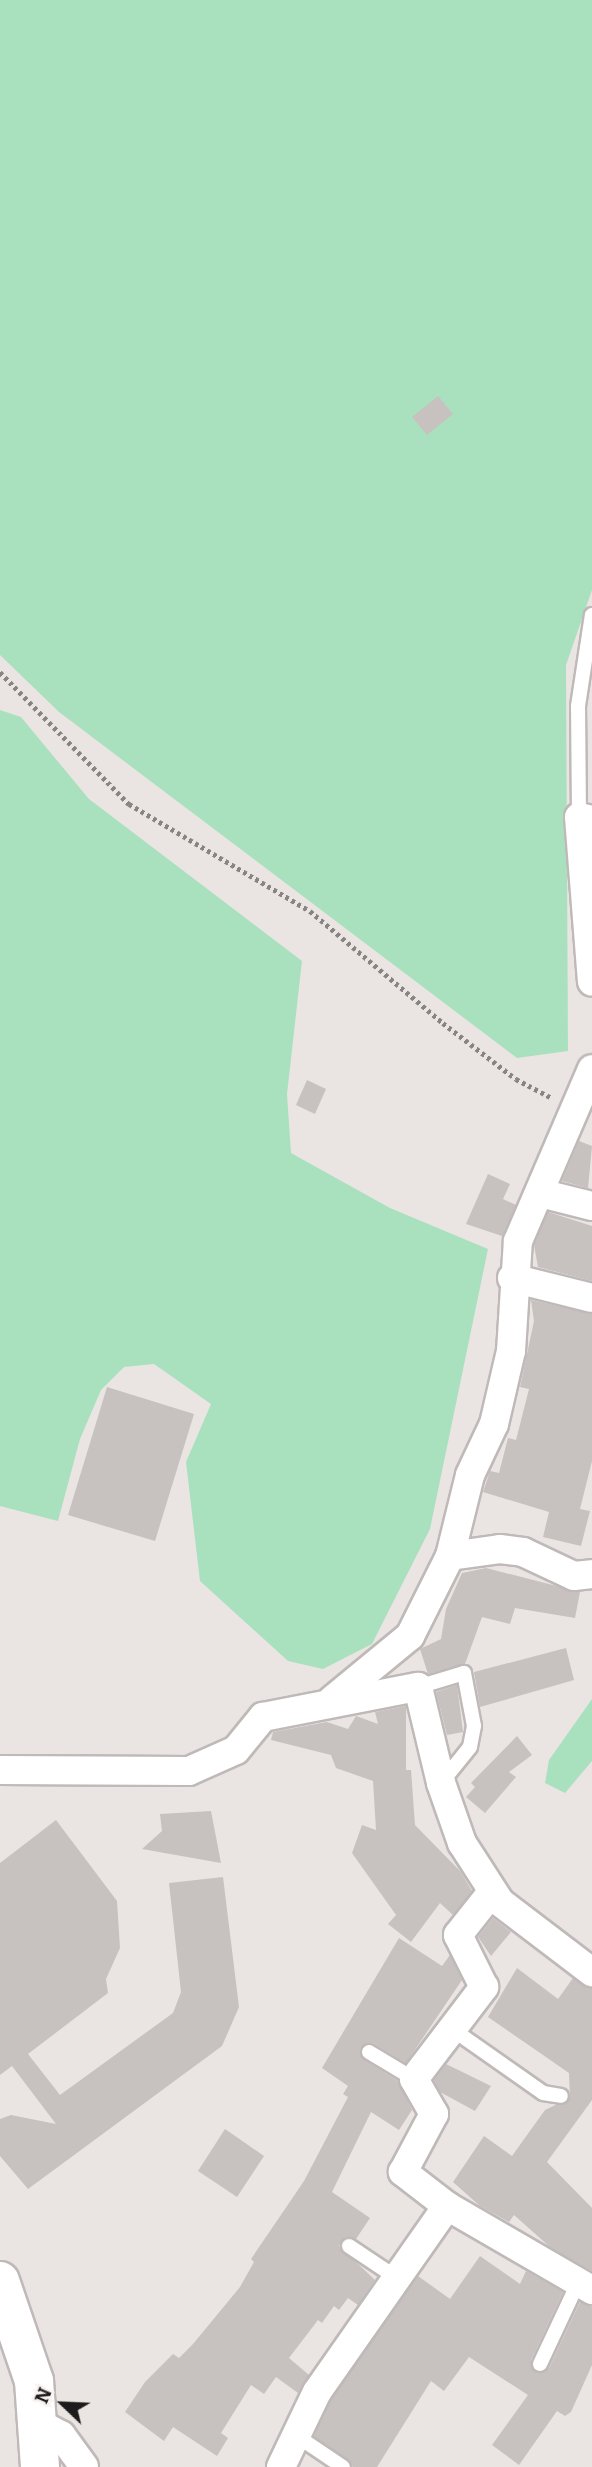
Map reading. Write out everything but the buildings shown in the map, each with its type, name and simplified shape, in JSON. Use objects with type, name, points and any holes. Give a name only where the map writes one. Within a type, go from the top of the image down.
[{"type":"main road","points":[[0,2281],[10,2337],[40,2424],[40,2467]]},
{"type":"street","points":[[585,819],[592,981]]},
{"type":"street","points":[[332,1700],[410,1636],[450,1556],[470,1475],[494,1424],[511,1351],[512,1278],[518,1241],[591,1075]]},
{"type":"street","points":[[540,1193],[592,1206]]},
{"type":"street","points":[[512,1278],[592,1298]]},
{"type":"street","points":[[450,1556],[500,1549],[523,1552],[574,1576],[592,1574]]},
{"type":"street","points":[[0,1770],[189,1771],[236,1750],[263,1717],[332,1700],[352,1702],[418,1687],[441,1783],[461,1843],[492,1892],[592,1972]]},
{"type":"street","points":[[492,1892],[458,1935],[484,1987],[414,2079],[433,2114],[403,2172],[447,2206],[585,2287]]},
{"type":"street","points":[[281,2467],[293,2434],[447,2206]]},
{"type":"street","points":[[40,2424],[61,2435],[85,2467]]},
{"type":"lane","points":[[585,819],[578,706],[592,615]]},
{"type":"lane","points":[[418,1687],[464,1673],[474,1726],[470,1746],[441,1783]]},
{"type":"lane","points":[[452,2029],[543,2093],[561,2096]]},
{"type":"lane","points":[[369,2052],[414,2079]]},
{"type":"lane","points":[[349,2246],[397,2278]]},
{"type":"lane","points":[[540,2364],[585,2287]]},
{"type":"lane","points":[[293,2434],[343,2467]]},
{"type":"path","points":[[0,672],[129,804],[310,911],[516,1079],[575,1111]]},
{"type":"green space","points":[[0,0],[592,0],[592,590],[566,665],[568,1051],[517,1058],[59,712],[0,655]]},
{"type":"green space","points":[[0,710],[21,717],[89,799],[302,961],[287,1094],[291,1153],[390,1208],[488,1249],[430,1529],[372,1644],[323,1669],[288,1661],[200,1581],[186,1462],[211,1404],[154,1364],[124,1367],[101,1390],[80,1439],[58,1521],[0,1506]]},
{"type":"green space","points":[[592,1699],[592,1761],[565,1793],[545,1783],[549,1760]]}]
